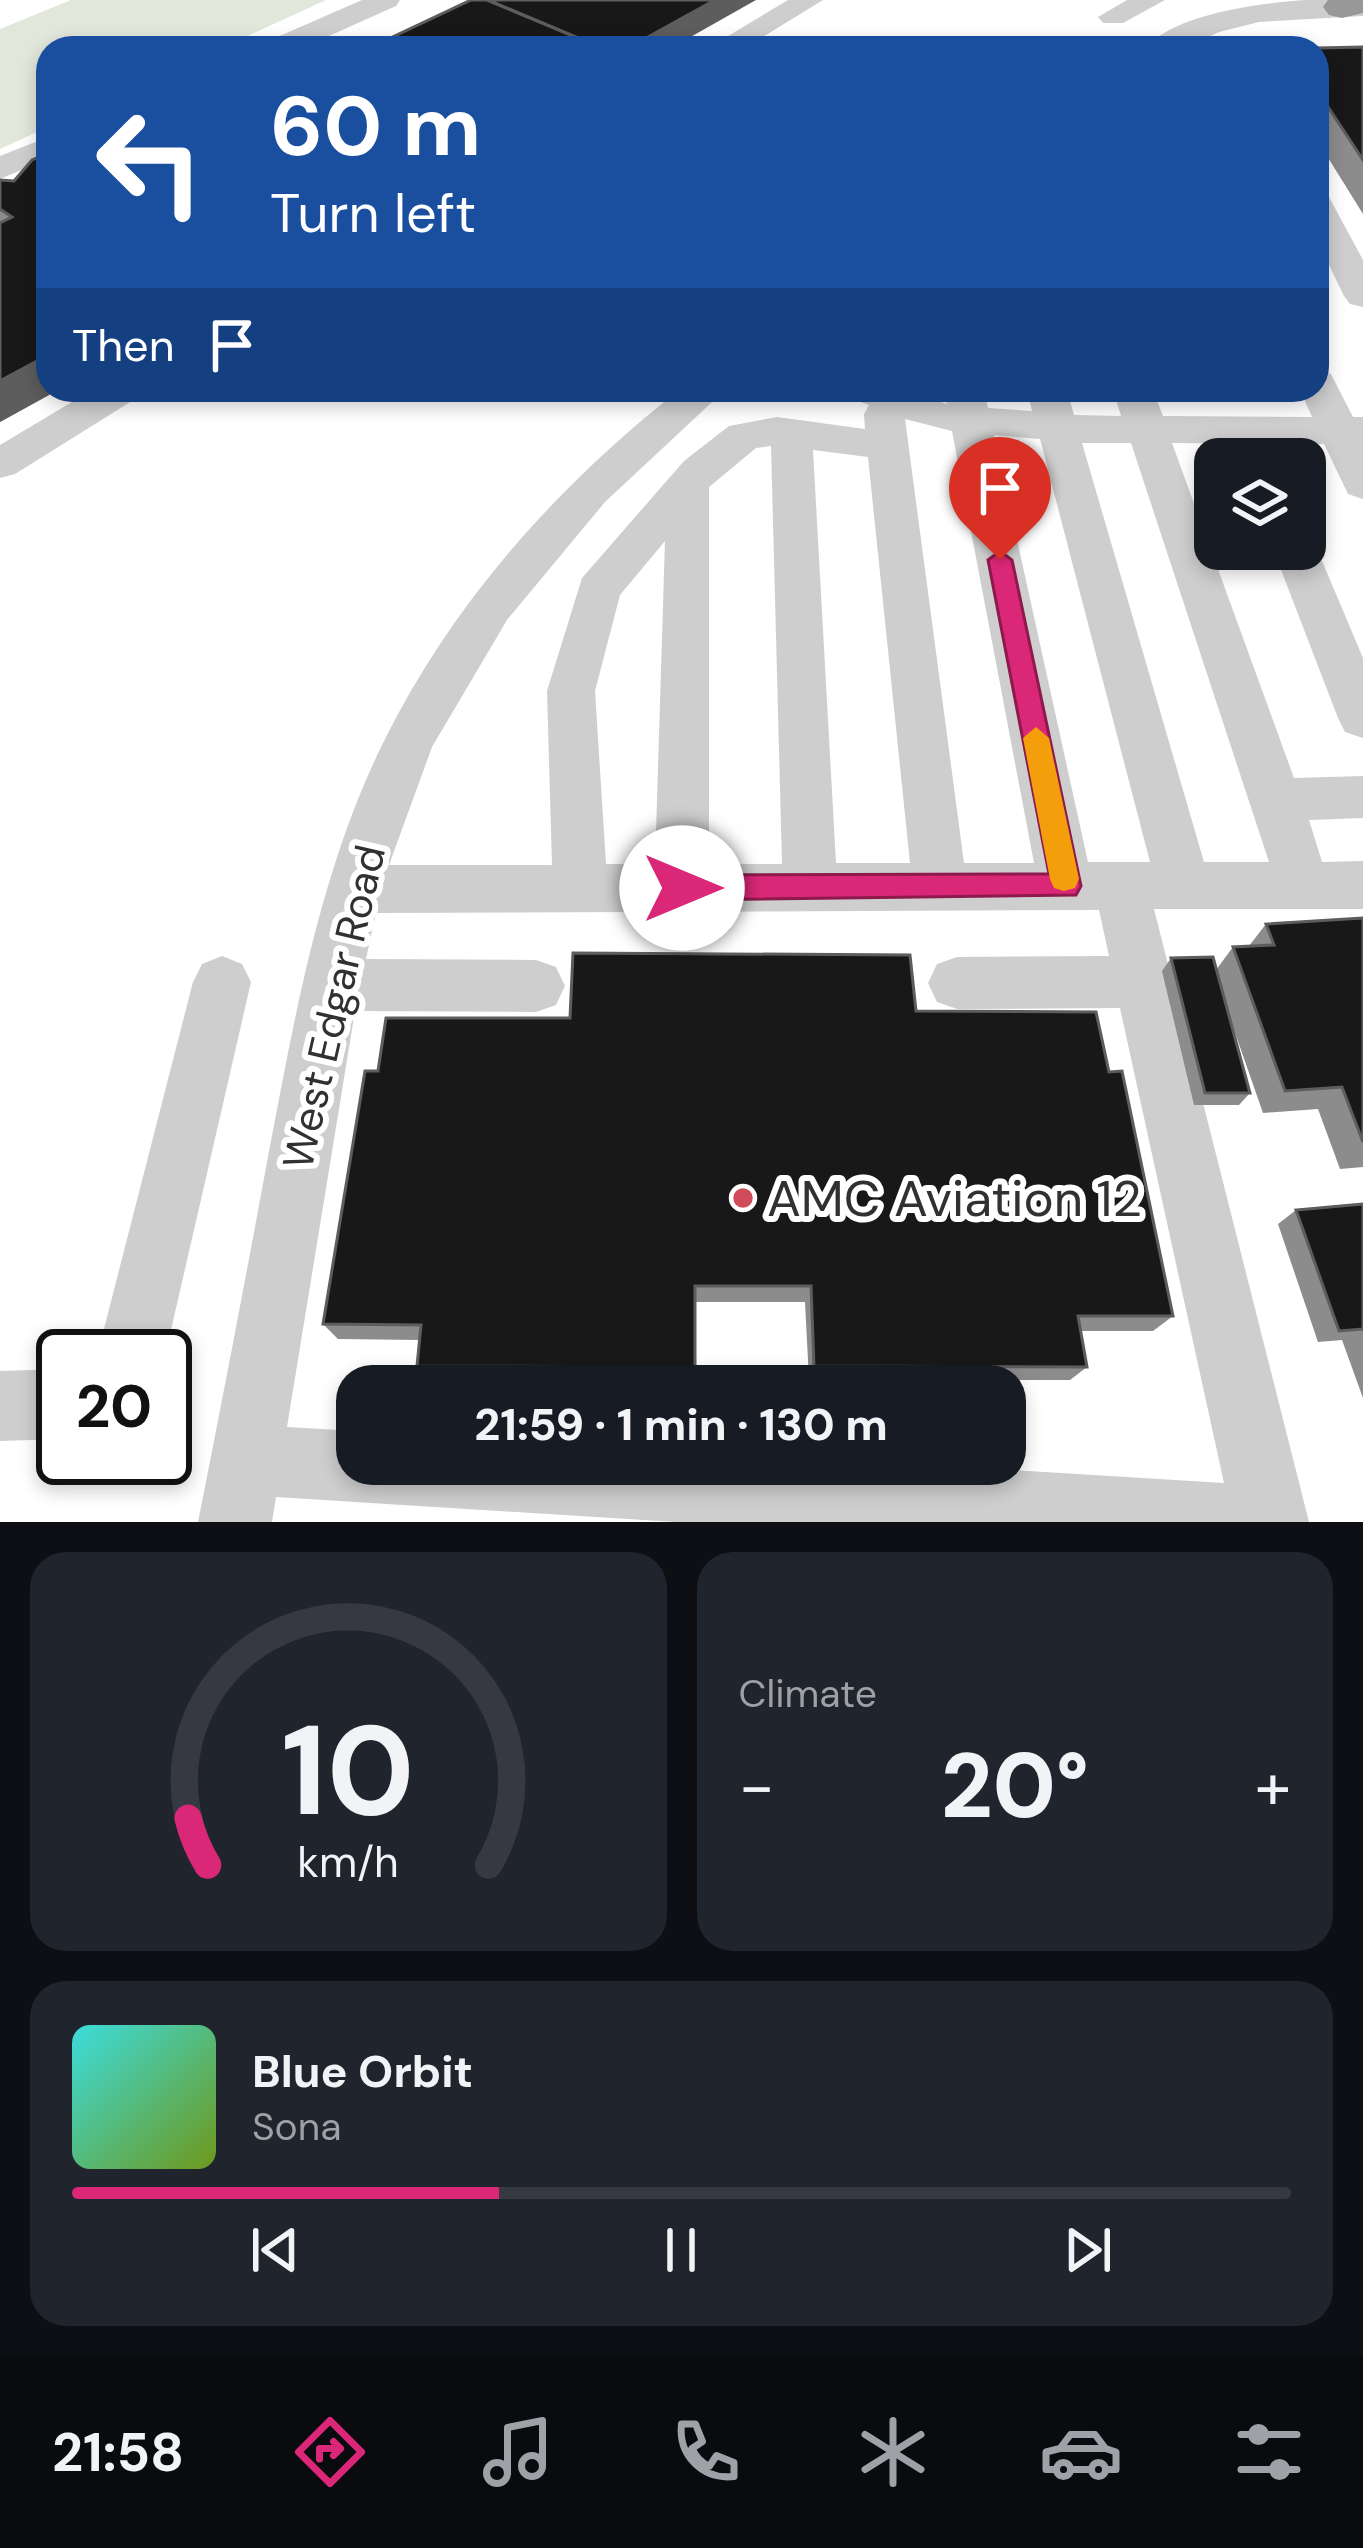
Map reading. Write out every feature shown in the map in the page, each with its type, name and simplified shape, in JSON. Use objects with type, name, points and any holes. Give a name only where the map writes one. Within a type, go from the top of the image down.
[{"type":"lane","points":[[304,36],[386,0]]},
{"type":"lane","points":[[744,36],[809,0]]},
{"type":"lane","points":[[1113,17],[1151,0]]},
{"type":"lane","points":[[1185,36],[1214,22],[1298,8],[1358,7]]},
{"type":"lane","points":[[0,169],[36,152]]},
{"type":"lane","points":[[1329,228],[1363,296]]},
{"type":"lane","points":[[1329,399],[1352,431],[1363,484]]},
{"type":"lane","points":[[0,464],[102,402]]},
{"type":"lane","name":"West Edgar Road","points":[[240,1491],[332,985],[372,830],[433,695],[518,570],[644,437],[689,402]]},
{"type":"lane","points":[[876,402],[888,446],[940,886]]},
{"type":"lane","points":[[899,402],[940,417],[968,405],[1139,410],[1231,438]]},
{"type":"lane","points":[[1237,402],[1251,438]]},
{"type":"lane","points":[[240,1491],[1270,1522],[1144,982],[1094,886],[968,405]]},
{"type":"lane","points":[[1052,409],[1184,886]]},
{"type":"lane","points":[[1139,410],[1304,885]]},
{"type":"lane","points":[[1303,438],[1352,431]]},
{"type":"lane","points":[[580,888],[571,691],[598,590],[688,484],[744,436],[791,433],[888,446]]},
{"type":"lane","points":[[791,433],[809,887]]},
{"type":"lane","points":[[682,888],[688,484]]},
{"type":"lane","points":[[1303,570],[1363,718]]},
{"type":"lane","points":[[1276,800],[1363,797]]},
{"type":"lane","points":[[357,889],[1363,885]]},
{"type":"lane","points":[[138,1329],[222,982]]},
{"type":"lane","points":[[957,983],[1144,982]]},
{"type":"lane","points":[[332,985],[536,986]]},
{"type":"lane","points":[[0,1406],[36,1405]]},
{"type":"shaded area","points":[[71,0],[326,0],[247,36],[36,36],[36,132],[0,149],[0,29]]},
{"type":"building","points":[[471,0],[487,0],[573,36],[394,36]]},
{"type":"building","points":[[488,0],[715,0],[650,36],[574,36]]},
{"type":"building","points":[[1363,47],[1363,160],[1329,108],[1329,48]]},
{"type":"building","points":[[36,158],[36,362],[0,381],[0,223],[12,217],[0,209],[0,180],[14,181]]},
{"type":"building","points":[[1363,918],[1363,1142],[1342,1087],[1285,1091],[1233,947],[1274,945],[1266,924]]},
{"type":"building","name":"AMC Aviation 12","points":[[573,953],[910,955],[916,1011],[1096,1012],[1109,1072],[1122,1071],[1173,1316],[1078,1316],[1087,1367],[814,1365],[811,1286],[695,1286],[695,1365],[417,1365],[421,1325],[323,1324],[365,1071],[378,1071],[386,1018],[570,1018]]},
{"type":"building","points":[[1213,957],[1250,1093],[1205,1093],[1171,958]]},
{"type":"building","points":[[1363,1204],[1363,1329],[1339,1331],[1296,1210]]},
{"type":"slow traffic","points":[[1036,738],[1064,879]]},
{"type":"place","name":"AMC Aviation 12","points":[[743,1198]]},
{"type":"route","points":[[682,888],[1066,886],[1000,560]]}]
